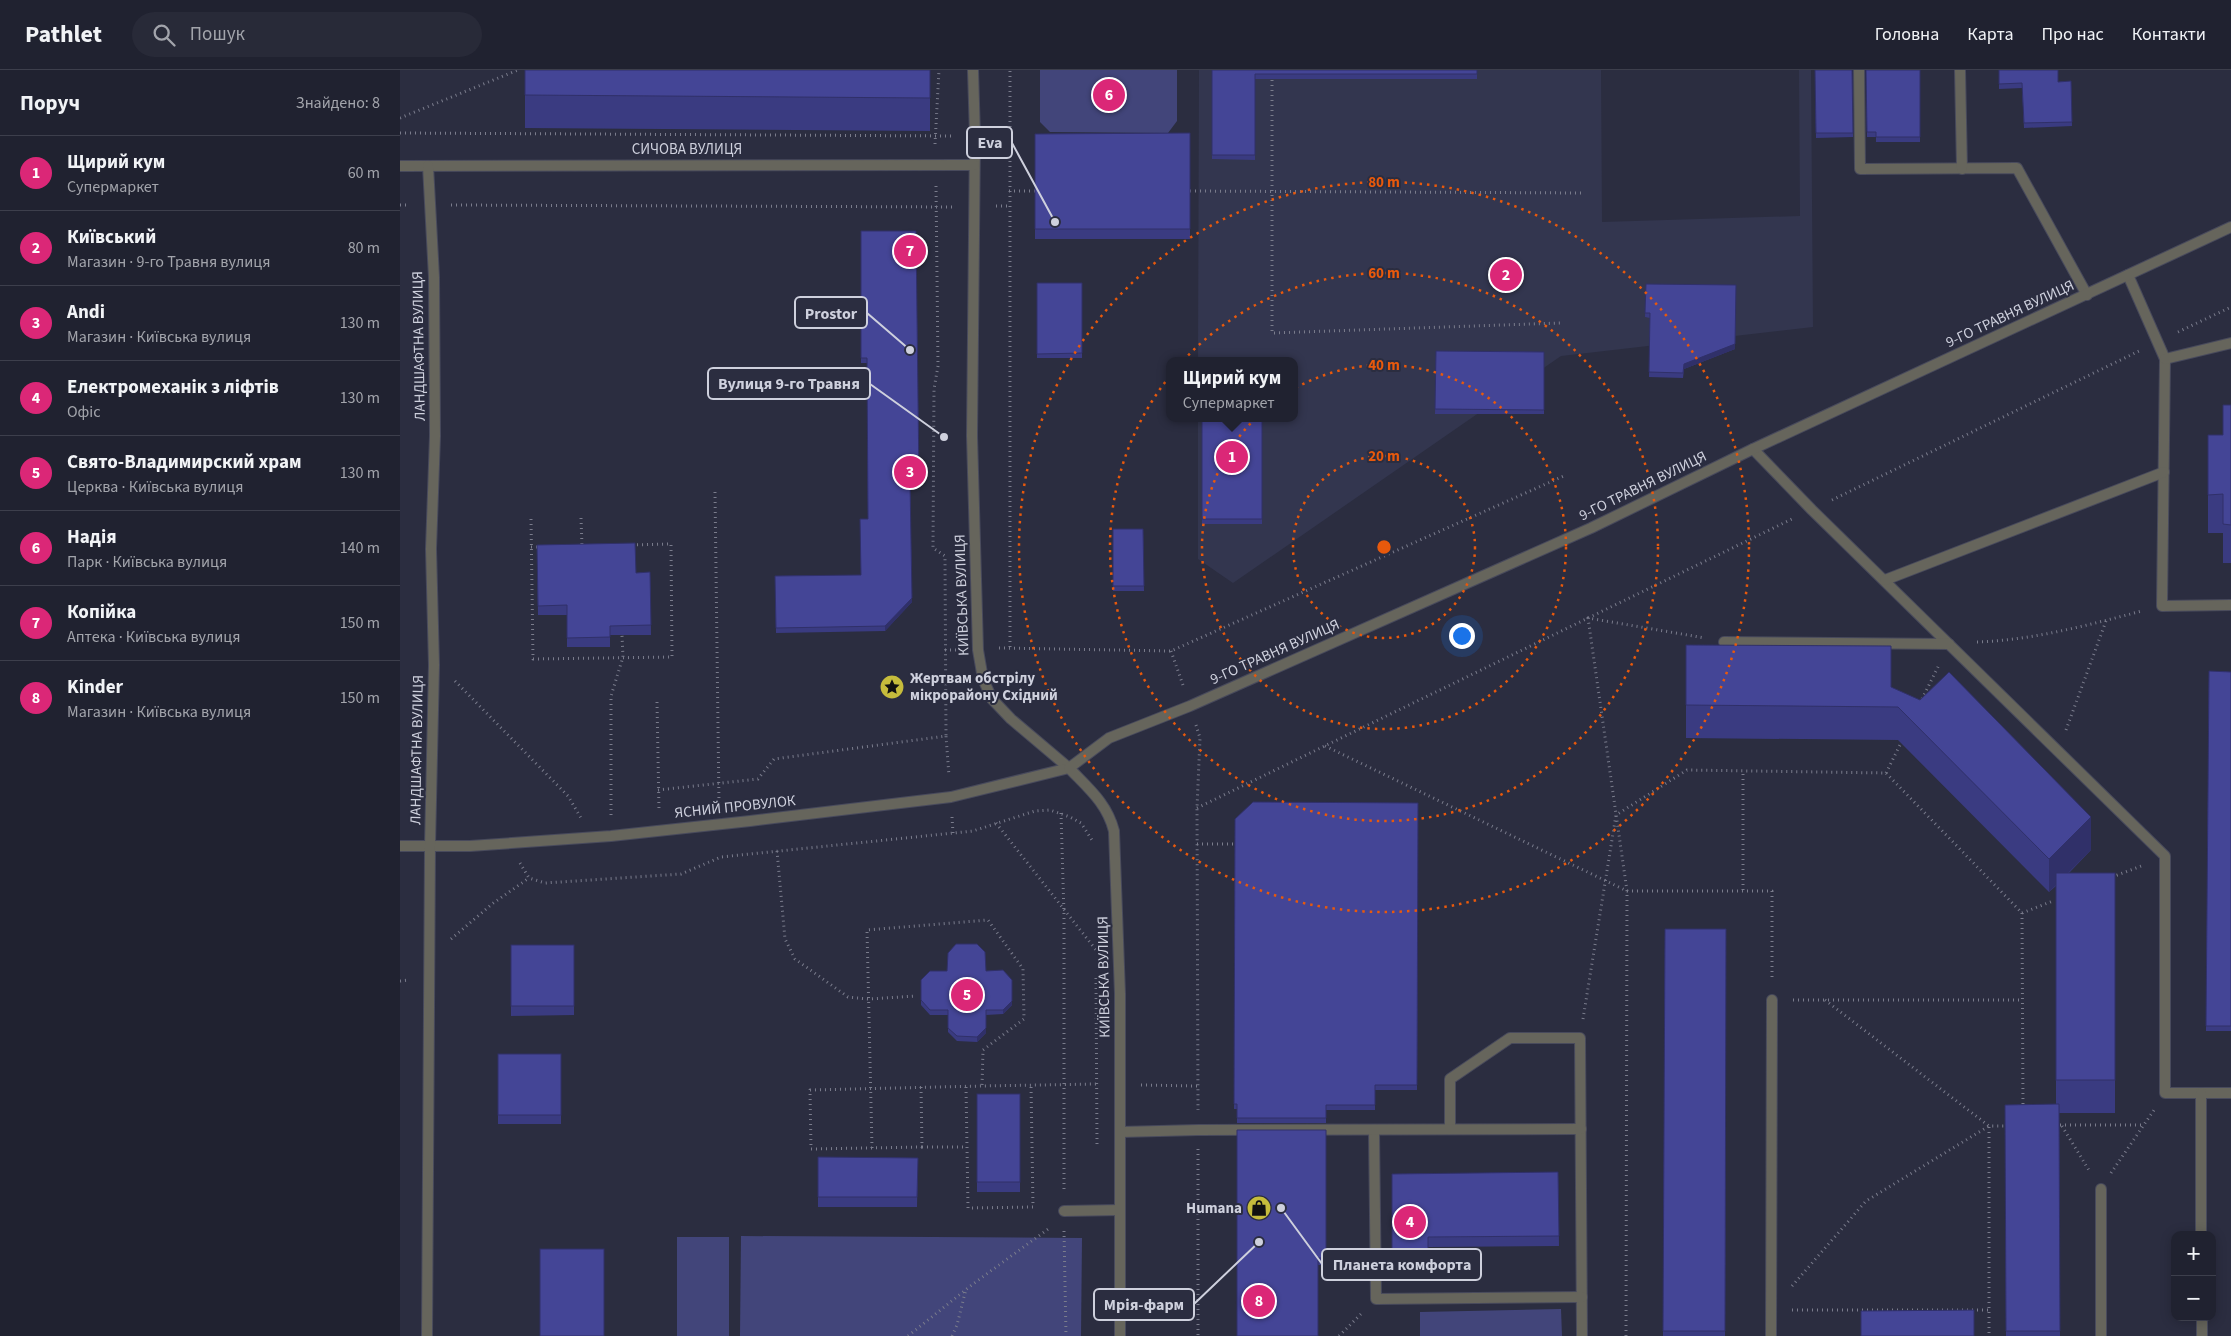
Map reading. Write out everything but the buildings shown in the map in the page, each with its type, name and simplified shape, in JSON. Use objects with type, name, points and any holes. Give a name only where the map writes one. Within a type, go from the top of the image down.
[{"type":"street","name":"КИЇВСЬКА ВУЛИЦЯ","points":[[973,70],[975,136],[972,436],[978,650],[983,679],[992,699],[1096,796],[1110,814],[1114,831],[1120,1084],[1120,1336]]},
{"type":"street","points":[[1859,70],[1860,170],[2017,168],[2087,295]]},
{"type":"street","points":[[1960,70],[1962,169]]},
{"type":"street","name":"СИЧОВА ВУЛИЦЯ","points":[[400,166],[974,165]]},
{"type":"street","name":"ЛАНДШАФТНА ВУЛИЦЯ","points":[[427,1336],[430,846],[434,659],[431,549],[435,436],[434,277],[428,166]]},
{"type":"street","name":"9-ГО ТРАВНЯ ВУЛИЦЯ","points":[[1068,768],[1109,738],[1190,706],[1591,528],[1753,448],[2231,227]]},
{"type":"street","points":[[2128,275],[2165,358],[2162,606],[2231,605]]},
{"type":"street","points":[[2165,358],[2231,343]]},
{"type":"street","points":[[1753,448],[1812,510],[2165,856],[2166,1093],[2231,1093]]},
{"type":"street","points":[[1885,580],[2164,472]]},
{"type":"street","points":[[1724,642],[1949,644]]},
{"type":"street","name":"ЯСНИЙ ПРОВУЛОК","points":[[400,846],[508,843],[611,836],[720,824],[951,797],[1068,768]]},
{"type":"street","points":[[1771,1336],[1772,1000]]},
{"type":"street","points":[[1450,1130],[1450,1079],[1510,1038],[1580,1038],[1582,1336]]},
{"type":"street","points":[[2201,1093],[2202,1231]]},
{"type":"street","points":[[1120,1132],[1580,1129]]},
{"type":"street","points":[[1374,1130],[1376,1299],[1582,1296]]},
{"type":"street","points":[[2101,1189],[2101,1336]]},
{"type":"street","points":[[1064,1214],[1120,1210]]},
{"type":"street","points":[[2202,1321],[2202,1336]]},
{"type":"path","points":[[400,118],[518,70]]},
{"type":"path","points":[[939,70],[935,137],[938,366],[934,389],[933,548],[946,556],[946,736],[953,834]]},
{"type":"path","points":[[1010,70],[1010,647]]},
{"type":"path","points":[[1272,70],[1272,333],[1560,323]]},
{"type":"path","points":[[400,133],[935,137],[1010,133]]},
{"type":"path","points":[[1009,191],[1035,191]]},
{"type":"path","points":[[1190,191],[1584,193]]},
{"type":"path","points":[[400,205],[937,207]]},
{"type":"path","points":[[1197,808],[2231,307]]},
{"type":"path","points":[[945,650],[978,650],[1010,647],[1171,651],[1566,475]]},
{"type":"path","points":[[715,492],[720,824]]},
{"type":"path","points":[[582,518],[582,546]]},
{"type":"path","points":[[530,519],[533,659],[672,656],[671,544],[631,545]]},
{"type":"path","points":[[531,547],[548,546]]},
{"type":"path","points":[[574,546],[592,546]]},
{"type":"path","points":[[1920,702],[1949,644],[2005,641],[2055,633],[2162,606]]},
{"type":"path","points":[[1588,618],[1724,642]]},
{"type":"path","points":[[1588,618],[1627,891],[1626,1336]]},
{"type":"path","points":[[2058,751],[2106,620]]},
{"type":"path","points":[[611,836],[611,696],[622,657],[622,635]]},
{"type":"path","points":[[1171,651],[1200,738],[1197,808],[1198,1336]]},
{"type":"path","points":[[434,659],[568,796],[594,837]]},
{"type":"path","points":[[657,702],[659,831]]},
{"type":"path","points":[[658,790],[758,779],[774,759],[946,736]]},
{"type":"path","points":[[1886,773],[1900,744]]},
{"type":"path","points":[[1325,746],[1627,891],[1772,891],[1772,1000],[2022,1000]]},
{"type":"path","points":[[1580,1038],[1616,815],[1687,770],[1886,773],[2022,913],[2023,1116]]},
{"type":"path","points":[[1743,771],[1743,891]]},
{"type":"path","points":[[508,843],[529,878],[545,883],[681,874],[721,857],[953,834],[973,831],[1035,811],[1050,810],[1081,823],[1094,843]]},
{"type":"path","points":[[1061,813],[1064,909],[1066,1336]]},
{"type":"path","points":[[996,823],[1096,950]]},
{"type":"path","points":[[1197,844],[1235,844]]},
{"type":"path","points":[[777,851],[785,939],[795,959],[848,998],[868,999],[916,996]]},
{"type":"path","points":[[2104,880],[2165,856]]},
{"type":"path","points":[[429,957],[492,904],[529,878]]},
{"type":"path","points":[[2022,913],[2053,901]]},
{"type":"path","points":[[872,1148],[867,930],[988,920],[1023,969],[1024,1019],[983,1050],[982,1086]]},
{"type":"path","points":[[1096,941],[1096,960]]},
{"type":"path","points":[[1096,969],[1097,1152]]},
{"type":"path","points":[[1824,1000],[1989,1126]]},
{"type":"path","points":[[967,1147],[811,1149],[810,1090],[1096,1084],[1197,1086]]},
{"type":"path","points":[[966,1087],[968,1208],[1033,1207],[1031,1085]]},
{"type":"path","points":[[921,1087],[922,1147]]},
{"type":"path","points":[[2062,1125],[2101,1189],[2166,1093]]},
{"type":"path","points":[[2052,1125],[2144,1125]]},
{"type":"path","points":[[1989,1126],[1989,1336]]},
{"type":"path","points":[[1771,1310],[1866,1202],[1989,1126],[2014,1126]]},
{"type":"path","points":[[908,1336],[1064,1214]]},
{"type":"path","points":[[1428,1252],[1436,1252]]},
{"type":"path","points":[[952,1336],[958,1325],[966,1289]]},
{"type":"path","points":[[1339,1336],[1376,1299]]},
{"type":"path","points":[[1771,1310],[1989,1310]]},
{"type":"shaded area","points":[[1040,70],[1177,70],[1177,121],[1168,133],[1050,132],[1040,122]]},
{"type":"shaded area","points":[[1199,70],[1601,70],[1602,222],[1800,216],[1799,70],[1811,70],[1813,327],[1561,356],[1233,583],[1198,559],[1198,422],[1298,422],[1298,357],[1198,357]]},
{"type":"shaded area","points":[[741,1236],[1082,1238],[1081,1336],[740,1336]]},
{"type":"shaded area","points":[[677,1237],[729,1237],[729,1336],[677,1336]]},
{"type":"shaded area","points":[[1561,1309],[1562,1336],[1420,1336],[1420,1312]]},
{"type":"place","name":"Надія","points":[[1109,95]]},
{"type":"place","name":"Eva","points":[[1055,222]]},
{"type":"place","name":"Копійка","points":[[910,251]]},
{"type":"place","name":"Київський","points":[[1506,275]]},
{"type":"place","name":"Prostor","points":[[910,350]]},
{"type":"place","name":"Вулиця 9-го Травня","points":[[944,437]]},
{"type":"place","name":"Щирий кум","points":[[1232,457]]},
{"type":"place","name":"Andi","points":[[910,472]]},
{"type":"place","name":"Жертвам обстрілу мікрорайону Східний","points":[[892,687]]},
{"type":"place","name":"Свято-Владимирский храм","points":[[967,995]]},
{"type":"place","name":"Humana","points":[[1259,1208]]},
{"type":"place","name":"Планета комфорта","points":[[1281,1208]]},
{"type":"place","name":"Електромеханік з ліфтів","points":[[1410,1222]]},
{"type":"place","name":"Мрія-фарм","points":[[1259,1242]]},
{"type":"place","name":"Kinder","points":[[1259,1301]]}]
